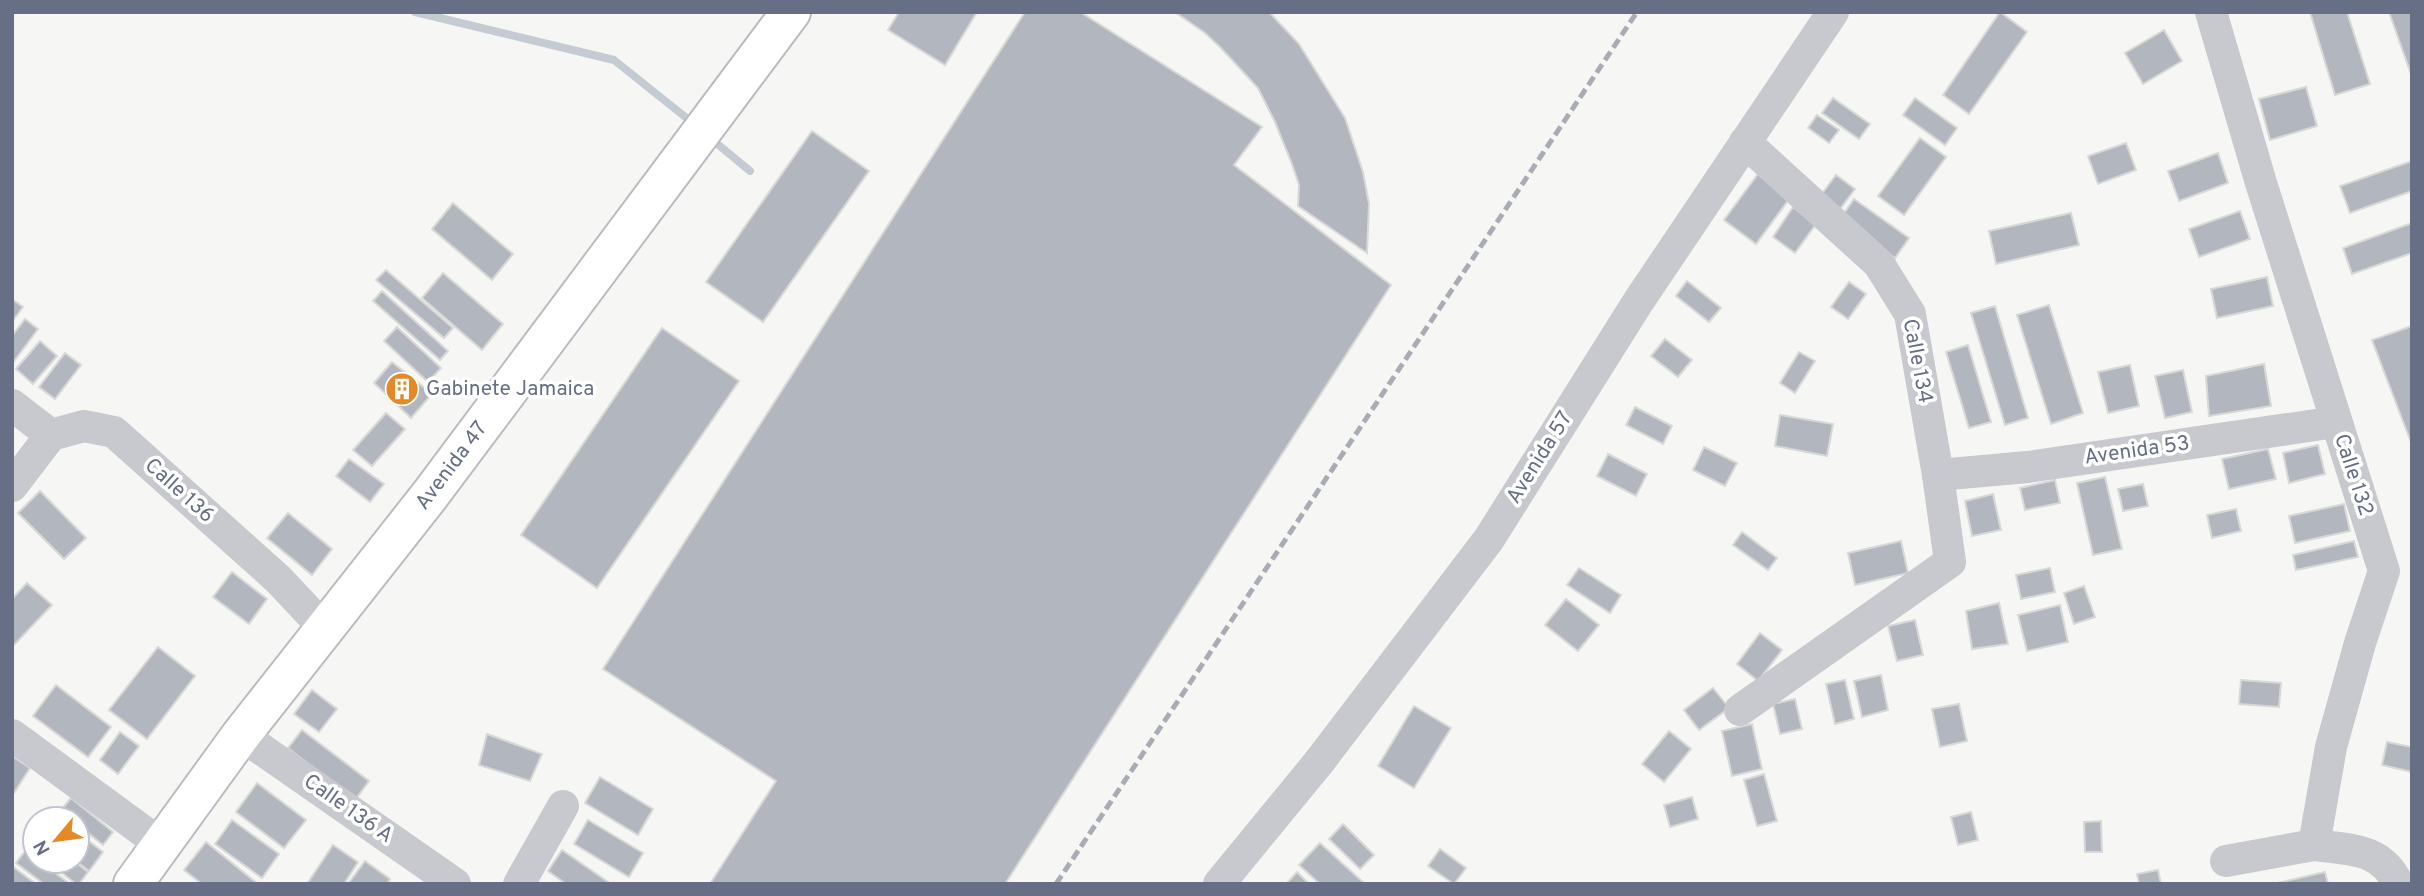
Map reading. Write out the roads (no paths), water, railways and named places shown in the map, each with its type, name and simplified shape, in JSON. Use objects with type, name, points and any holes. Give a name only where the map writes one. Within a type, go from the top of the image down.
[{"type":"main road","name":"Avenida 47","points":[[133,884],[241,735],[430,495],[704,132],[791,12]]},
{"type":"street","name":"Avenida 57","points":[[1219,884],[1319,762],[1489,539],[1638,302],[1833,12]]},
{"type":"street","name":"Calle 132","points":[[2211,12],[2260,183],[2384,571],[2360,643],[2331,747],[2314,845]]},
{"type":"street","name":"Calle 134","points":[[1740,710],[1950,562],[1910,314],[1879,264],[1745,142]]},
{"type":"street","points":[[12,405],[51,435],[12,486]]},
{"type":"street","name":"Avenida 53","points":[[1938,475],[2028,467],[2336,422]]},
{"type":"street","name":"Calle 136","points":[[51,435],[84,426],[114,432],[278,579],[325,629]]},
{"type":"street","points":[[12,735],[162,845]]},
{"type":"street","name":"Calle 136 A","points":[[241,735],[455,884]]},
{"type":"street","points":[[519,884],[563,806]]},
{"type":"street","points":[[2226,861],[2314,845],[2369,852],[2394,874],[2398,884]]},
{"type":"waterway","points":[[415,12],[614,60],[694,124]]},
{"type":"waterway","points":[[709,137],[750,171]]},
{"type":"railway","points":[[1056,884],[1637,12]]},
{"type":"place","name":"Gabinete Jamaica","points":[[402,389]]}]
